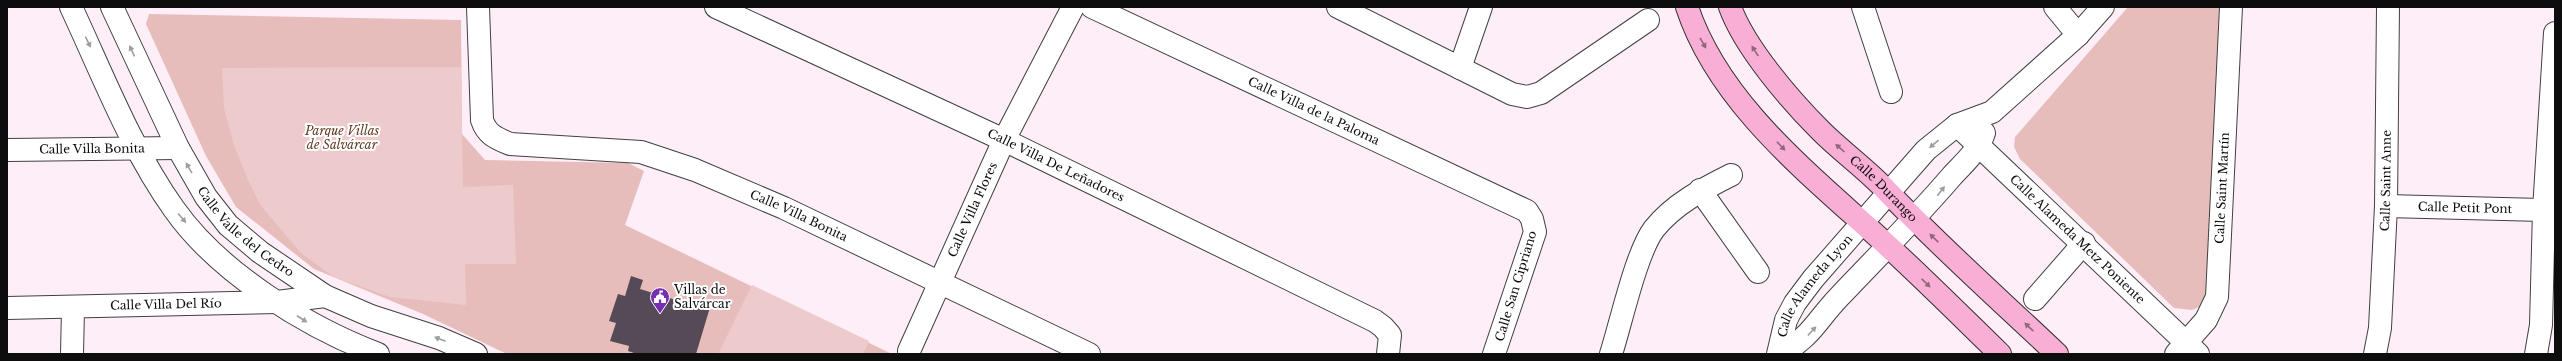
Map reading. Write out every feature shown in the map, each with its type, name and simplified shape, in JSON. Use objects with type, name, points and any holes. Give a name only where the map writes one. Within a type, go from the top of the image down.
[{"type":"main road","points":[[1687,7],[1694,28],[1722,77],[1760,125],[1861,223],[1889,246],[2000,354]]},
{"type":"main road","name":"Calle Durango","points":[[1730,7],[1734,18],[1768,70],[1821,131],[1888,192],[1914,220],[2057,354]]},
{"type":"street","points":[[71,7],[139,150],[174,209],[205,244],[236,272],[278,302],[326,332],[378,354]]},
{"type":"street","name":"Calle Valle del Cedro","points":[[112,7],[178,148],[206,197],[228,225],[260,252],[325,296],[371,316],[439,338],[476,354]]},
{"type":"street","name":"Calle Villa Bonita","points":[[478,7],[482,120],[485,130],[492,137],[510,144],[641,152],[696,170],[784,208],[939,281],[1088,354]]},
{"type":"street","name":"Calle Villa De Leñadores","points":[[716,7],[1004,140],[1375,321],[1389,344]]},
{"type":"street","name":"Calle Villa Flores","points":[[909,351],[939,281],[1004,140],[1073,7]]},
{"type":"street","name":"Calle Villa de la Paloma","points":[[1092,7],[1522,207],[1532,218]]},
{"type":"street","points":[[1338,7],[1512,94],[1527,97],[1541,93],[1648,20]]},
{"type":"street","points":[[1460,68],[1480,7]]},
{"type":"street","points":[[1863,7],[1891,92]]},
{"type":"street","points":[[2055,7],[2078,35]]},
{"type":"street","points":[[1979,147],[1992,112],[2078,35],[2103,7]]},
{"type":"street","name":"Calle Saint Martín","points":[[2187,350],[2206,320],[2217,297],[2231,7]]},
{"type":"street","name":"Calle Saint Anne","points":[[2375,354],[2380,328],[2386,206],[2388,7]]},
{"type":"street","points":[[2536,354],[2542,325],[2544,210],[2555,33]]},
{"type":"street","name":"Calle Alameda Lyon","points":[[1780,354],[1786,320],[1813,279],[1888,192],[1926,150],[1957,125],[1992,112]]},
{"type":"street","name":"Calle Alameda Metz Poniente","points":[[1957,125],[2084,243],[2187,350]]},
{"type":"street","name":"Calle Alameda Lyon","points":[[1780,354],[1798,344],[1812,331],[1838,298],[1914,220],[1979,147]]},
{"type":"street","name":"Calle Villa Bonita","points":[[7,150],[139,150],[178,148]]},
{"type":"street","points":[[1611,354],[1643,251],[1653,230],[1667,215],[1700,190],[1732,175]]},
{"type":"street","points":[[1700,190],[1758,272]]},
{"type":"street","name":"Calle Petit Pont","points":[[2386,206],[2544,210]]},
{"type":"street","name":"Calle San Cipriano","points":[[1494,354],[1535,232],[1532,218]]},
{"type":"street","points":[[2035,299],[2084,243]]},
{"type":"street","points":[[1813,279],[1838,298]]},
{"type":"street","name":"Calle Villa Del Río","points":[[7,308],[73,308],[278,302],[325,296]]},
{"type":"street","points":[[72,354],[73,308]]},
{"type":"green space","points":[[2128,7],[2220,7],[2210,302],[2192,310],[2174,308],[2020,159],[2014,147],[2015,137]]},
{"type":"green space","name":"Parque Villas de Salvárcar","points":[[149,14],[461,20],[462,134],[485,160],[628,163],[644,171],[625,225],[892,354],[507,354],[423,314],[314,269],[236,207],[206,156],[146,24]]},
{"type":"green space","points":[[461,67],[463,187],[513,185],[516,264],[465,264],[466,305],[390,297],[334,277],[300,252],[261,206],[248,180],[234,145],[224,108],[222,68]]},
{"type":"green space","points":[[752,285],[869,341],[863,354],[718,354]]},
{"type":"building","name":"Villas de Salvárcar","points":[[631,276],[643,280],[640,289],[699,307],[701,301],[711,304],[696,354],[637,354],[628,351],[629,346],[610,341],[616,323],[609,321],[618,294],[625,296]]},
{"type":"place","name":"Villas de Salvárcar","points":[[660,314]]}]
